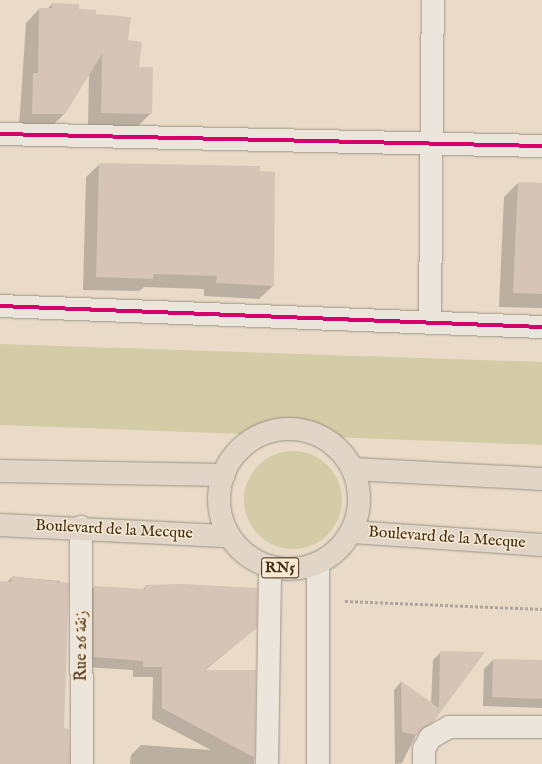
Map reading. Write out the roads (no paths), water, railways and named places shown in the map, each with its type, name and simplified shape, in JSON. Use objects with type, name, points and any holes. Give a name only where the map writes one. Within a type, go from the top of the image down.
[{"type":"main road","name":"RN5","points":[[298,429],[321,436],[334,446],[353,469],[359,490],[359,512],[352,532],[337,550],[318,563],[303,568],[270,567],[254,560],[229,536],[221,516],[220,496],[224,475],[235,454],[253,440],[275,430],[298,429]]},
{"type":"main road","points":[[353,469],[542,479]]},
{"type":"main road","points":[[0,471],[224,475]]},
{"type":"main road","name":"Boulevard de la Mecque","points":[[0,525],[81,527],[229,536]]},
{"type":"main road","name":"Boulevard de la Mecque","points":[[352,532],[542,545]]},
{"type":"street","points":[[430,322],[433,0]]},
{"type":"street","points":[[0,134],[432,141],[542,146]]},
{"type":"street","points":[[0,306],[542,326]]},
{"type":"street","name":"Rue 26 زنقة","points":[[81,527],[82,764]]},
{"type":"street","points":[[318,563],[318,764]]},
{"type":"street","points":[[267,764],[270,567]]},
{"type":"street","points":[[424,764],[424,749],[430,738],[450,727],[542,727]]}]
